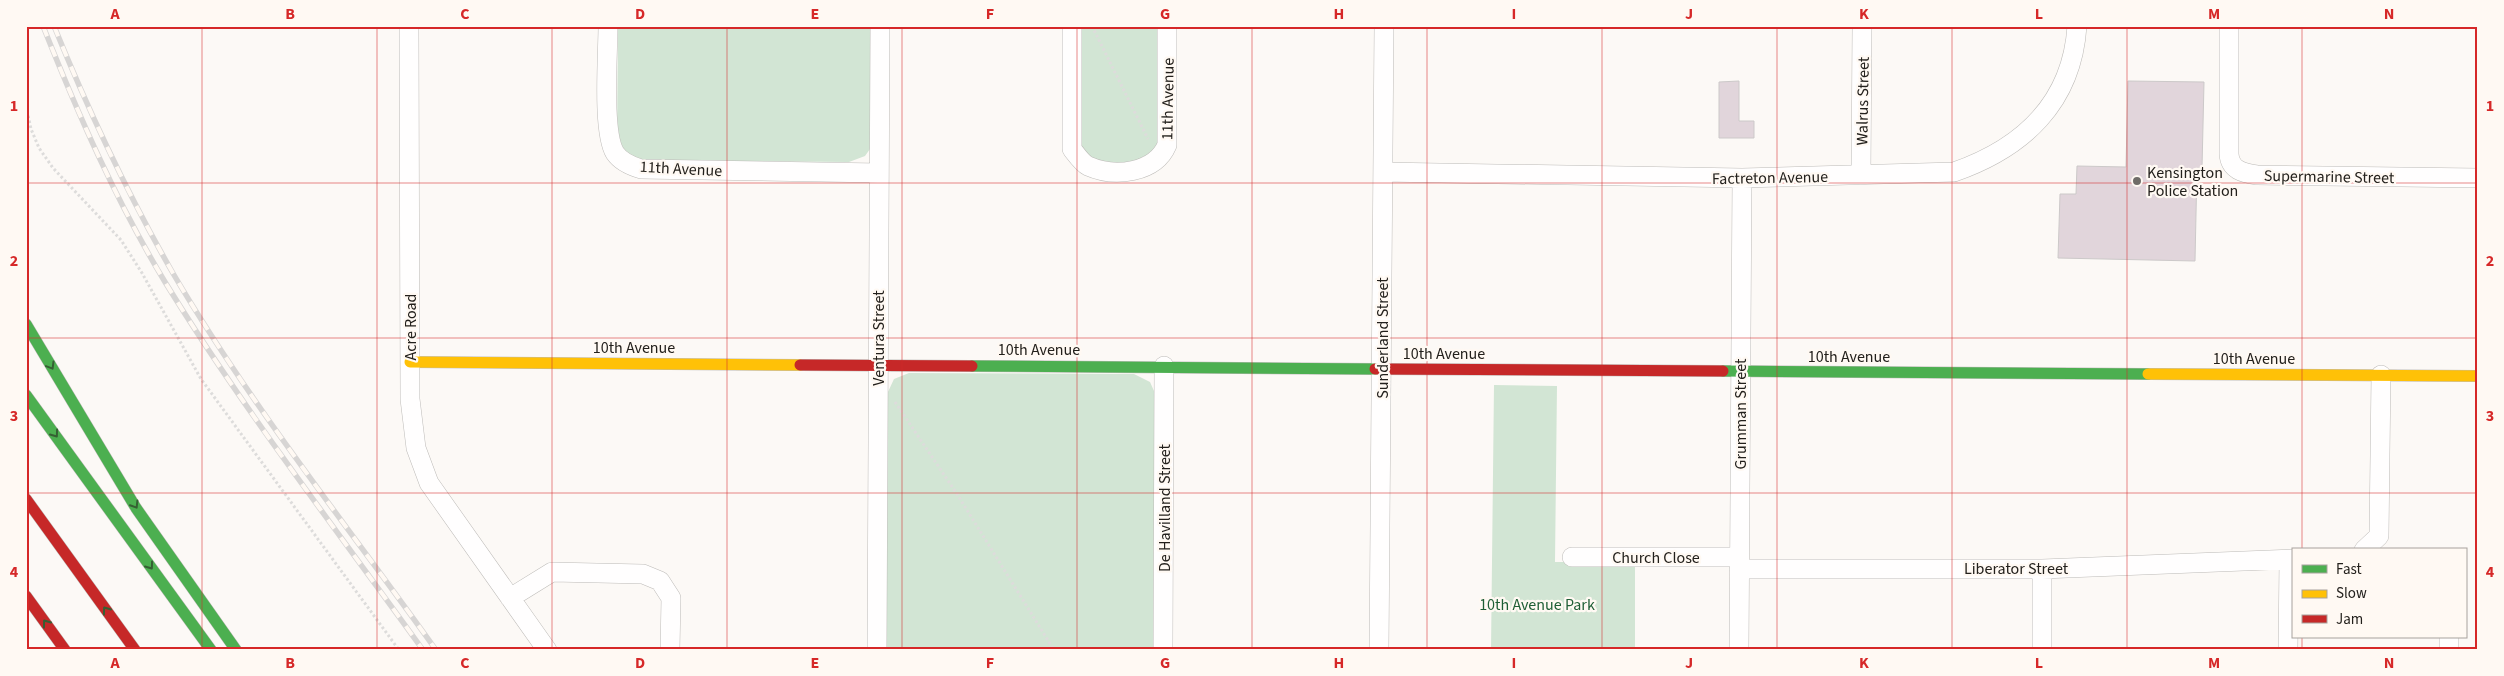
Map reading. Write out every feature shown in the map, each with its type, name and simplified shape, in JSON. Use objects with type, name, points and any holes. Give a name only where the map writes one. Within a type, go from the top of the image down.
[{"type":"main road","points":[[26,324],[136,508],[236,650]]},
{"type":"main road","name":"10th Avenue","points":[[410,362],[878,373],[1164,366],[2478,376]]},
{"type":"main road","points":[[26,395],[211,650]]},
{"type":"main road","points":[[26,500],[135,650]]},
{"type":"main road","points":[[26,596],[65,650]]},
{"type":"street","name":"Acre Road","points":[[409,26],[410,362],[413,433],[423,469],[434,490],[547,650]]},
{"type":"street","name":"11th Avenue","points":[[608,26],[608,134],[614,152],[626,164],[641,169],[879,173]]},
{"type":"street","name":"Ventura Street","points":[[877,650],[880,26]]},
{"type":"street","name":"11th Avenue","points":[[1072,26],[1072,149],[1087,165],[1102,170],[1138,170],[1159,159],[1167,145],[1167,26]]},
{"type":"street","name":"Sunderland Street","points":[[1379,650],[1384,26]]},
{"type":"street","name":"Walrus Street","points":[[1861,175],[1862,26]]},
{"type":"street","name":"Factreton Avenue","points":[[1383,172],[1742,178],[1954,172],[1984,162],[2028,133],[2048,109],[2062,84],[2069,66],[2077,26]]},
{"type":"street","name":"Supermarine Street","points":[[2229,26],[2229,160],[2236,170],[2257,175],[2478,178]]},
{"type":"street","name":"Grumman Street","points":[[1739,650],[1742,178]]},
{"type":"street","name":"De Havilland Street","points":[[1163,650],[1164,366]]},
{"type":"street","points":[[2366,548],[2379,536],[2381,375]]},
{"type":"street","name":"Church Close","points":[[1572,557],[1739,563]]},
{"type":"street","points":[[2288,650],[2291,560]]},
{"type":"street","name":"Liberator Street","points":[[1739,563],[2042,569],[2291,560]]},
{"type":"street","points":[[2042,569],[2042,650]]},
{"type":"street","points":[[510,598],[552,572],[643,574],[660,581],[671,598],[670,650]]},
{"type":"path","points":[[1092,26],[1159,159]]},
{"type":"path","points":[[26,106],[31,129],[39,148],[48,162],[121,240],[142,272],[201,380],[399,650]]},
{"type":"path","points":[[878,373],[937,463],[1054,650]]},
{"type":"green space","points":[[618,26],[873,26],[870,149],[865,156],[849,162],[640,160],[623,153],[617,136]]},
{"type":"green space","points":[[1072,26],[1167,26],[1164,152],[1102,170],[1072,136]]},
{"type":"green space","points":[[909,373],[1134,374],[1150,382],[1158,400],[1156,650],[885,650],[887,394],[894,379]]},
{"type":"green space","name":"10th Avenue Park","points":[[1494,385],[1557,386],[1555,562],[1635,562],[1635,650],[1491,650]]},
{"type":"building","points":[[1739,81],[1739,121],[1754,121],[1754,138],[1719,138],[1719,82]]},
{"type":"building","name":"Kensington Police Station","points":[[2128,81],[2204,82],[2202,168],[2197,168],[2195,261],[2058,258],[2060,194],[2076,194],[2077,166],[2126,167]]},
{"type":"railway","points":[[43,26],[70,92],[114,189],[165,282],[258,422],[423,650]]},
{"type":"railway","points":[[54,26],[110,153],[174,275],[267,418],[436,650]]},
{"type":"traffic: fast","points":[[26,324],[136,508],[236,650]]},
{"type":"traffic: fast","points":[[972,366],[1375,369]]},
{"type":"traffic: fast","points":[[1723,371],[2148,374]]},
{"type":"traffic: fast","points":[[26,395],[211,650]]},
{"type":"traffic: slow","points":[[410,362],[800,365]]},
{"type":"traffic: slow","points":[[2148,374],[2478,376]]},
{"type":"traffic: jam","points":[[800,365],[972,366]]},
{"type":"traffic: jam","points":[[1375,369],[1723,371]]},
{"type":"traffic: jam","points":[[26,499],[135,650]]},
{"type":"traffic: jam","points":[[26,596],[65,650]]},
{"type":"place","name":"Kensington Police Station","points":[[2137,181]]}]
